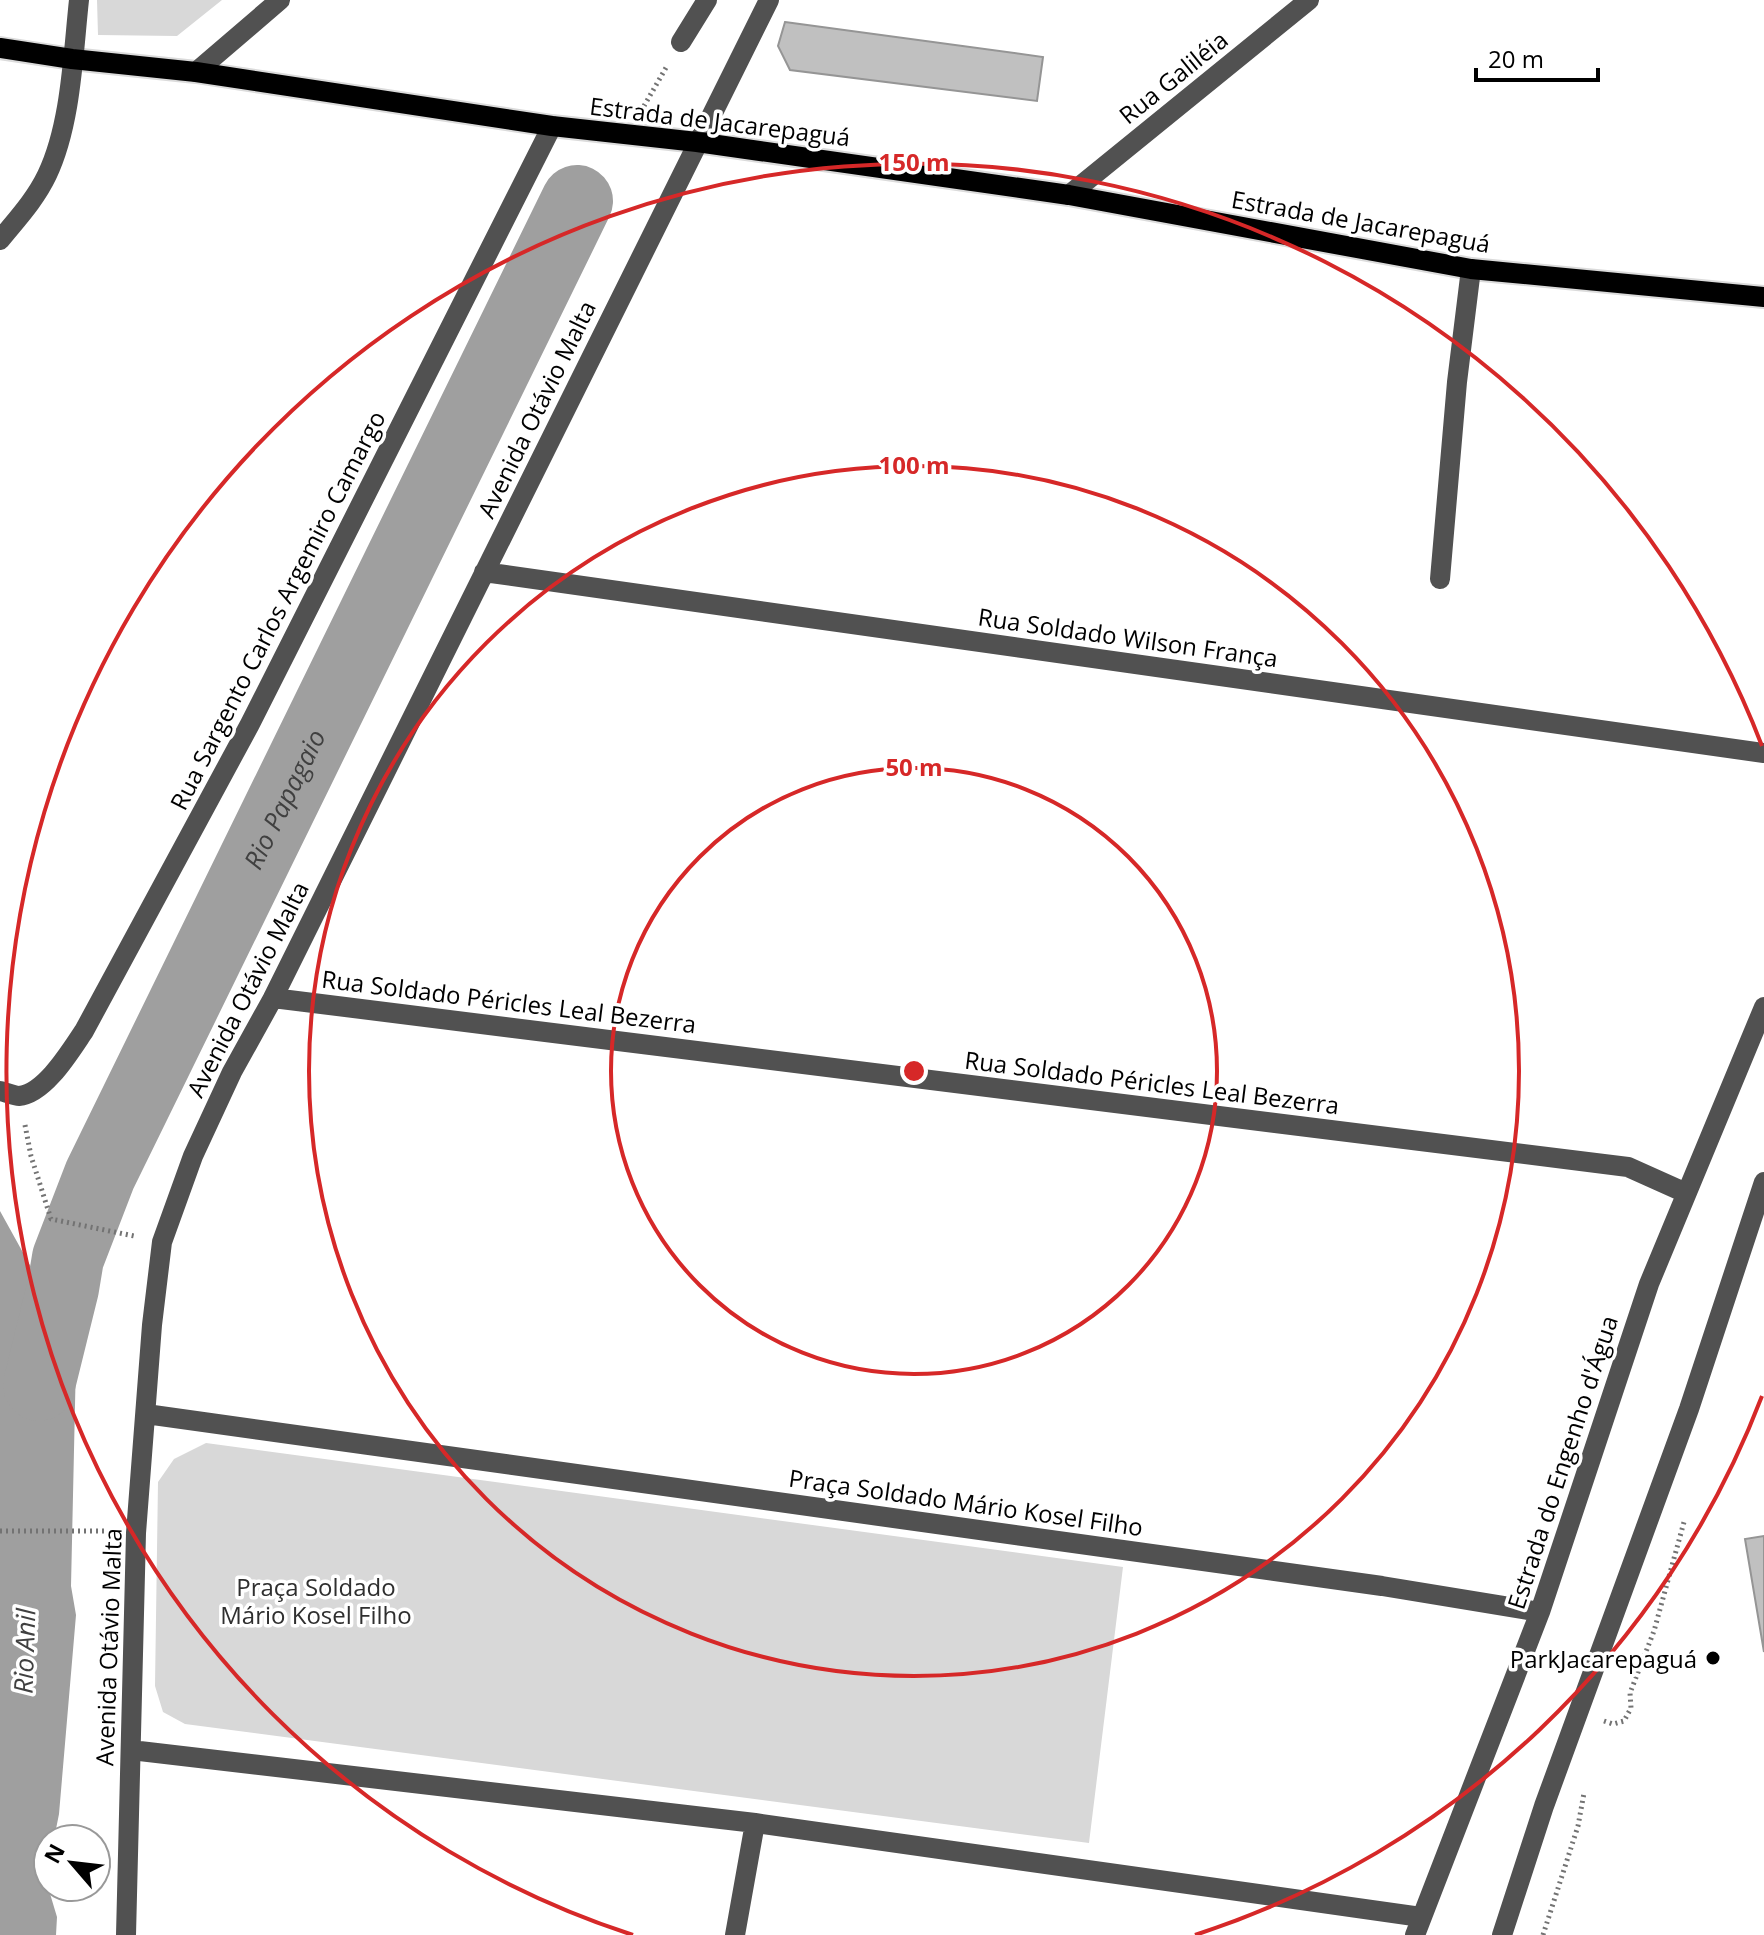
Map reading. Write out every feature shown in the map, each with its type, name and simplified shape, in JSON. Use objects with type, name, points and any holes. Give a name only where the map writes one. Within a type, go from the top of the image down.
[{"type":"main road","name":"Estrada de Jacarepaguá","points":[[0,48],[196,72],[552,126],[697,142],[1069,195],[1471,269],[1764,297]]},
{"type":"street","points":[[0,240],[30,204],[47,177],[60,145],[79,0]]},
{"type":"street","points":[[196,72],[280,0]]},
{"type":"street","points":[[681,42],[707,0]]},
{"type":"street","name":"Avenida Otávio Malta","points":[[126,1935],[136,1533],[152,1325],[162,1242],[193,1156],[232,1072],[273,998],[769,0]]},
{"type":"street","name":"Rua Galiléia","points":[[1069,195],[1309,0]]},
{"type":"street","name":"Rua Sargento Carlos Argemiro Camargo","points":[[10,1093],[36,1089],[57,1070],[84,1031],[250,724],[552,126]]},
{"type":"street","points":[[1440,579],[1457,382],[1471,269]]},
{"type":"street","name":"Rua Soldado Wilson França","points":[[484,572],[1764,753]]},
{"type":"street","name":"Rua Soldado Péricles Leal Bezerra","points":[[273,998],[1628,1167],[1686,1193]]},
{"type":"street","name":"Estrada do Engenho d'Água","points":[[1418,1926],[1540,1612],[1649,1284],[1764,1007]]},
{"type":"street","points":[[1502,1935],[1544,1806],[1689,1409],[1764,1182]]},
{"type":"street","name":"Praça Soldado Mário Kosel Filho","points":[[146,1414],[1382,1586],[1540,1612]]},
{"type":"street","points":[[131,1750],[755,1823],[1418,1926]]},
{"type":"street","points":[[735,1935],[755,1823]]},
{"type":"path","points":[[628,135],[681,42]]},
{"type":"path","points":[[31,1156],[51,1219],[115,1233]]},
{"type":"path","points":[[0,1531],[80,1530]]},
{"type":"green space","points":[[97,0],[222,0],[177,36],[98,35]]},
{"type":"green space","name":"Praça Soldado Mário Kosel Filho","points":[[206,1443],[1123,1567],[1089,1843],[185,1724],[163,1712],[155,1686],[158,1482],[174,1459]]},
{"type":"water","name":"Rio Anil","points":[[0,1211],[47,1296],[63,1288],[67,1324],[76,1360],[71,1586],[76,1615],[57,1823],[32,1823],[32,1903],[53,1903],[57,1917],[56,1935],[0,1935]]},
{"type":"building","points":[[785,22],[1043,57],[1037,101],[790,70],[778,46]]},
{"type":"building","points":[[1764,1536],[1764,1652],[1745,1539]]},
{"type":"waterway","name":"Rio Papagaio","points":[[39,1385],[68,1258],[100,1175],[577,201]]},
{"type":"place","name":"ParkJacarepaguá","points":[[1713,1658]]}]
